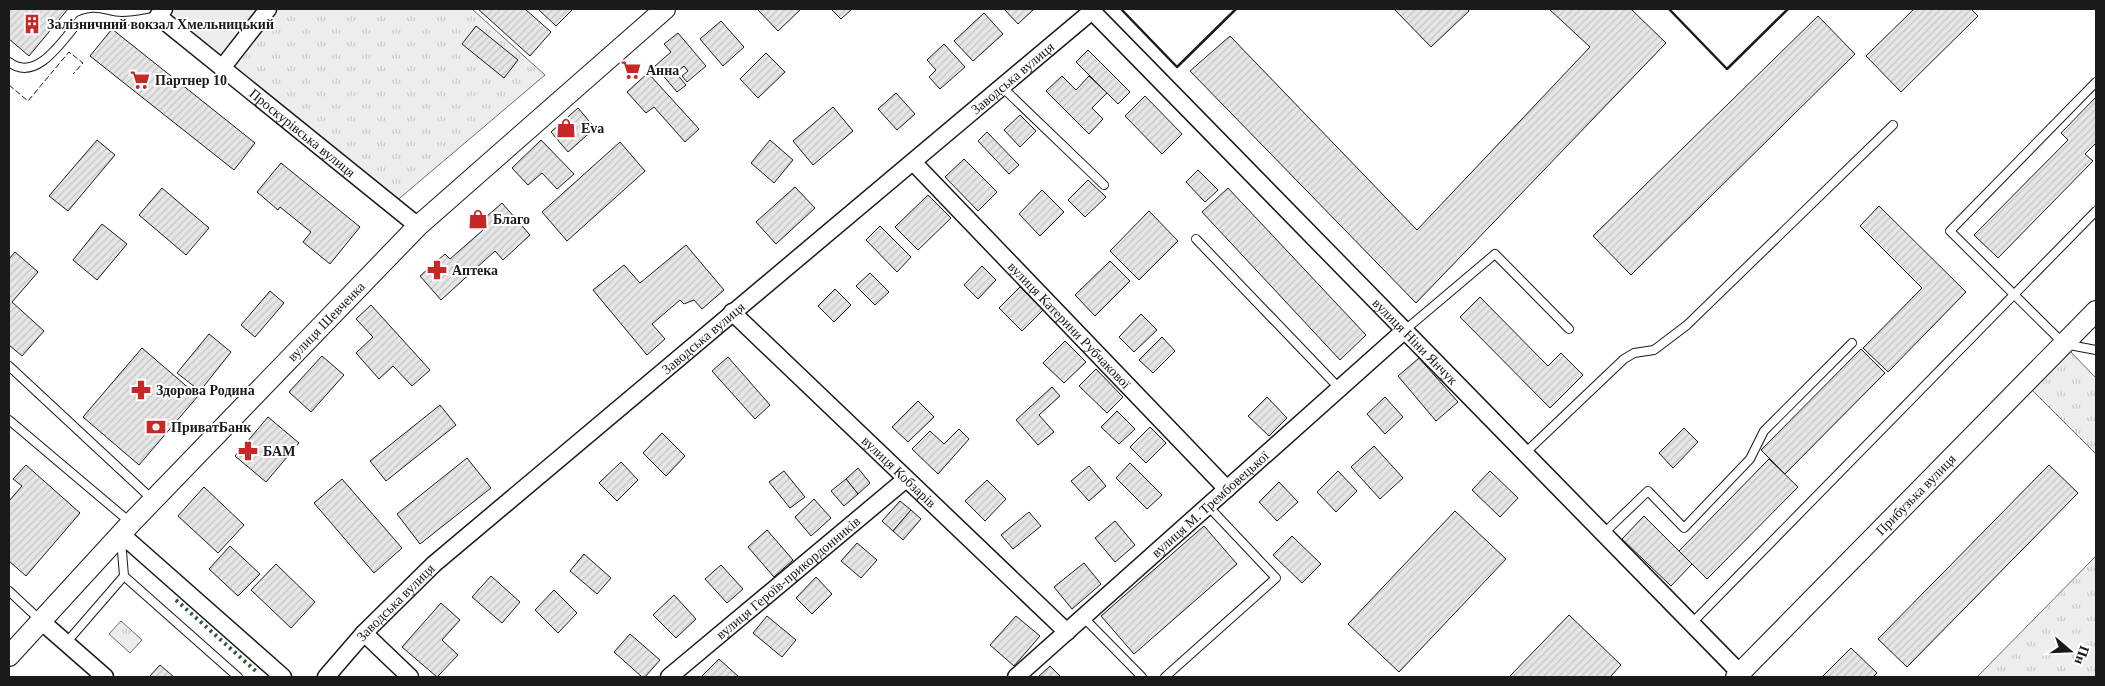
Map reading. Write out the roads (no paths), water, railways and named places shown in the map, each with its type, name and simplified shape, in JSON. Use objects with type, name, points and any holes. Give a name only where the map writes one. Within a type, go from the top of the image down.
[{"type":"street","points":[[222,68],[268,9]]},
{"type":"street","name":"вулиця Шевченка","points":[[9,656],[153,500],[418,226],[665,9]]},
{"type":"street","name":"Заводська вулиця","points":[[326,677],[364,633],[434,564],[1091,10]]},
{"type":"street","name":"вулиця Ніни Янчук","points":[[1091,10],[1692,623],[1738,675]]},
{"type":"street","name":"Проскурівська вулиця","points":[[161,12],[222,68],[418,226]]},
{"type":"street","name":"вулиця Катерини Рубчакової","points":[[913,162],[1227,489]]},
{"type":"street","name":"Прибузька вулиця","points":[[1738,675],[2096,311]]},
{"type":"street","name":"вулиця Кобзарів","points":[[732,312],[1067,632]]},
{"type":"street","name":"вулиця М. Трембовецької","points":[[1016,677],[1405,330]]},
{"type":"street","name":"вулиця Героїв-прикордонників","points":[[669,677],[906,479]]},
{"type":"street","points":[[126,529],[283,677]]},
{"type":"street","points":[[41,621],[105,677]]},
{"type":"street","points":[[364,633],[410,677]]},
{"type":"lane","points":[[9,62],[16,68],[23,68],[42,62],[50,56],[80,20],[87,17],[94,15],[119,21],[161,12]]},
{"type":"lane","points":[[2096,82],[1950,231],[2064,344],[2096,350]]},
{"type":"lane","points":[[1002,87],[1104,185]]},
{"type":"lane","points":[[1525,453],[1624,359],[1634,353],[1654,350],[1687,325],[1893,125]]},
{"type":"lane","points":[[1692,623],[2096,211]]},
{"type":"lane","points":[[1196,239],[1340,389]]},
{"type":"lane","points":[[1405,330],[1495,254],[1569,329]]},
{"type":"lane","points":[[1604,533],[1648,491],[1684,528],[1750,459],[1764,430],[1852,343]]},
{"type":"lane","points":[[9,366],[153,500]]},
{"type":"lane","points":[[9,420],[126,529],[124,576],[66,643]]},
{"type":"lane","points":[[1165,677],[1276,578],[1208,506]]},
{"type":"lane","points":[[124,576],[238,677]]},
{"type":"lane","points":[[9,591],[41,621]]},
{"type":"lane","points":[[1083,617],[1142,677]]},
{"type":"place","name":"Залізничний вокзал Хмельницький","points":[[32,24]]},
{"type":"place","name":"Анна","points":[[631,70]]},
{"type":"place","name":"Партнер 10","points":[[140,80]]},
{"type":"place","name":"Eva","points":[[566,128]]},
{"type":"place","name":"Благо","points":[[478,219]]},
{"type":"place","name":"Аптека","points":[[437,270]]},
{"type":"place","name":"Здорова Родина","points":[[141,390]]},
{"type":"place","name":"ПриватБанк","points":[[156,427]]},
{"type":"place","name":"БАМ","points":[[248,451]]}]
